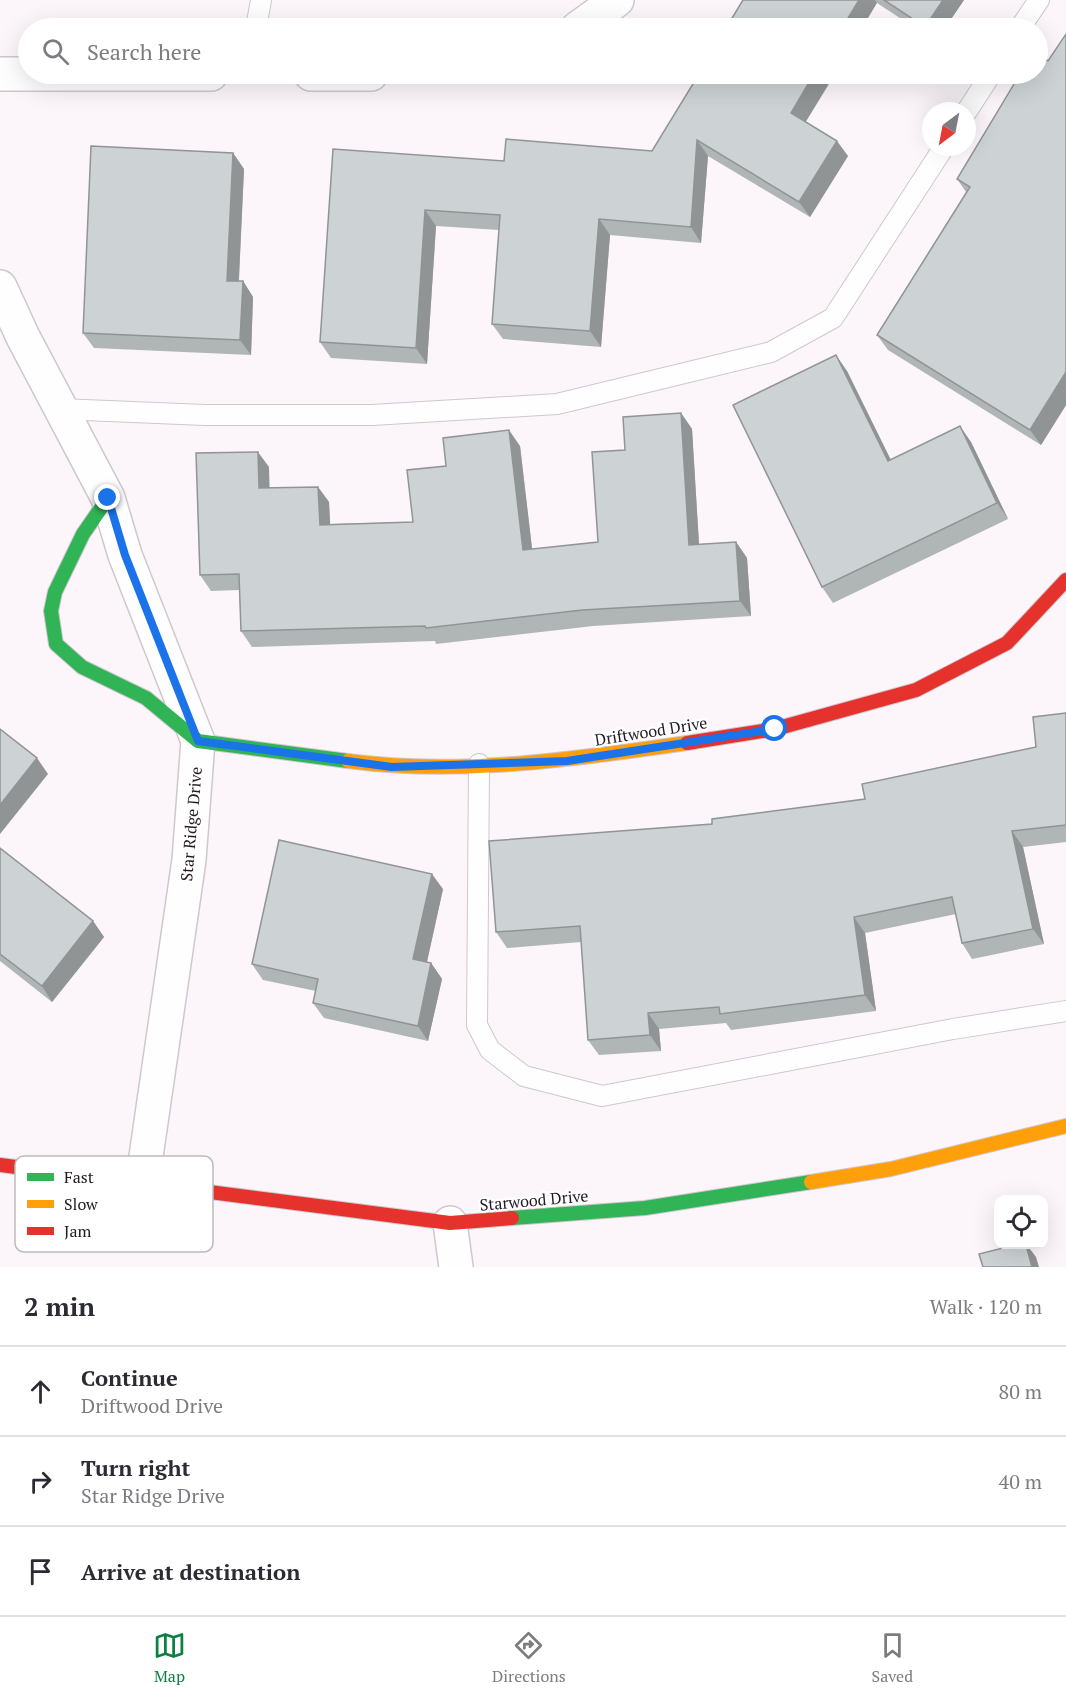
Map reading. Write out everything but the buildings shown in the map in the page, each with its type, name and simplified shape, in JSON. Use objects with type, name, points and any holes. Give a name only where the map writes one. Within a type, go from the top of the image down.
[{"type":"street","points":[[592,18],[617,0]]},
{"type":"street","points":[[0,74],[18,74]]},
{"type":"street","name":"Star Ridge Drive","points":[[0,286],[60,409],[108,498],[125,555],[198,741],[189,860],[146,1156]]},
{"type":"street","points":[[108,498],[83,534],[55,592],[51,611],[56,644],[82,667],[146,698],[198,741]]},
{"type":"street","name":"Driftwood Drive","points":[[198,741],[392,767],[567,761],[775,729],[916,690],[1007,643],[1066,579]]},
{"type":"street","name":"Starwood Drive","points":[[213,1193],[450,1223],[645,1208],[879,1171],[1066,1125]]},
{"type":"street","name":"Starwood Drive","points":[[0,1165],[15,1167]]},
{"type":"street","points":[[450,1223],[456,1267]]},
{"type":"lane","points":[[258,18],[261,0]]},
{"type":"lane","points":[[1027,18],[1039,0]]},
{"type":"lane","points":[[973,102],[985,84]]},
{"type":"lane","points":[[60,409],[205,415],[372,415],[556,405],[771,352],[833,318],[938,156]]},
{"type":"lane","points":[[479,764],[477,1025],[490,1050],[524,1076],[602,1096],[953,1029],[1066,1011]]},
{"type":"traffic: fast","points":[[108,498],[83,534],[55,592],[51,611],[56,644],[82,667],[146,698],[198,741],[348,761]]},
{"type":"traffic: fast","points":[[512,1218],[645,1208],[811,1182]]},
{"type":"traffic: slow","points":[[348,761],[432,767],[518,764],[687,743]]},
{"type":"traffic: slow","points":[[811,1182],[891,1169],[1066,1126]]},
{"type":"traffic: jam","points":[[687,743],[775,729],[916,690],[1007,643],[1066,580]]},
{"type":"traffic: jam","points":[[0,1165],[15,1167]]},
{"type":"traffic: jam","points":[[213,1192],[450,1223],[512,1218]]},
{"type":"route","points":[[108,498],[125,555],[198,741],[392,767],[567,761],[775,729]]}]
